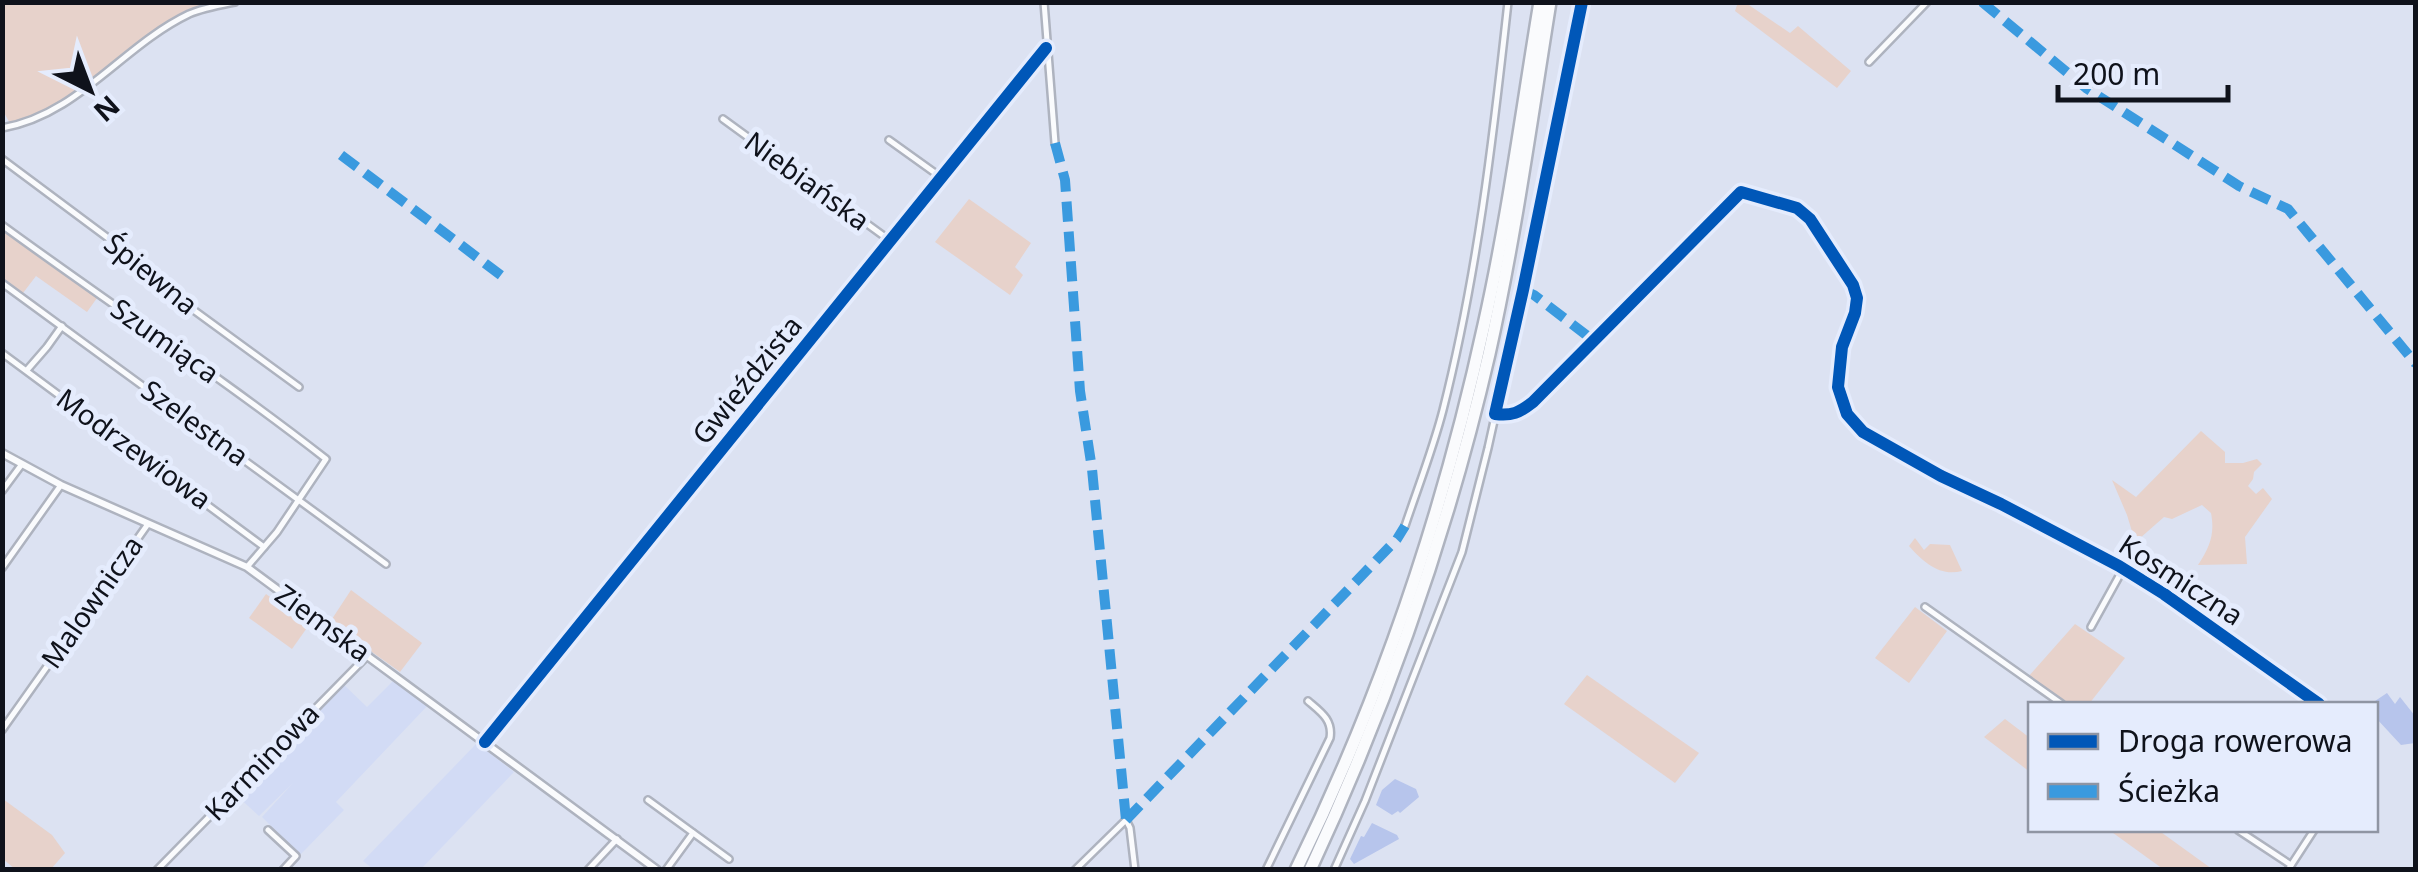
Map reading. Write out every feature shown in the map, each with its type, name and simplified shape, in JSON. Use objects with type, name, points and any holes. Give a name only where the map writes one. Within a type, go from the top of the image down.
[{"type":"highway","points":[[1296,870],[1378,682],[1455,447],[1500,246],[1540,2]]},
{"type":"highway","points":[[1310,870],[1396,666],[1465,450],[1503,287],[1550,2]]},
{"type":"street","points":[[2,128],[45,116],[130,52],[189,14],[235,2]]},
{"type":"street","points":[[1044,2],[1056,143]]},
{"type":"street","points":[[1406,526],[1440,420],[1477,250],[1508,2]]},
{"type":"street","points":[[1334,870],[1462,552],[1523,290],[1582,2]]},
{"type":"street","points":[[1869,62],[1927,2]]},
{"type":"street","name":"Gwieździsta","points":[[486,742],[1046,48]]},
{"type":"street","name":"Niebiańska","points":[[722,120],[892,242]]},
{"type":"street","points":[[889,140],[942,178]]},
{"type":"street","name":"Śpiewna","points":[[2,159],[299,387]]},
{"type":"street","name":"Szumiąca","points":[[2,224],[326,459],[298,498]]},
{"type":"street","name":"Szelestna","points":[[2,283],[386,564]]},
{"type":"street","points":[[27,370],[62,326]]},
{"type":"street","name":"Modrzewiowa","points":[[2,352],[264,547]]},
{"type":"street","points":[[1495,414],[1511,416],[1533,402]]},
{"type":"street","name":"Ziemska","points":[[2,453],[61,484],[247,567],[657,870]]},
{"type":"street","points":[[2,491],[22,464]]},
{"type":"street","points":[[2,568],[61,484]]},
{"type":"street","points":[[247,567],[277,532],[298,498]]},
{"type":"street","name":"Kosmiczna","points":[[2008,509],[2164,594],[2316,702]]},
{"type":"street","name":"Malownicza","points":[[2,730],[148,523]]},
{"type":"street","points":[[2091,627],[2124,569]]},
{"type":"street","points":[[1925,607],[2059,702]]},
{"type":"street","name":"Karminowa","points":[[157,870],[368,655]]},
{"type":"street","points":[[1266,870],[1330,738],[1328,720],[1308,701]]},
{"type":"street","points":[[648,800],[729,860]]},
{"type":"street","points":[[1075,870],[1126,820],[1136,870]]},
{"type":"street","points":[[268,830],[296,856],[283,870]]},
{"type":"street","points":[[2241,832],[2289,867],[2313,832]]},
{"type":"street","points":[[666,870],[693,833]]},
{"type":"street","points":[[588,870],[617,839]]},
{"type":"shaded area","points":[[1738,2],[1746,3],[1790,33],[1798,26],[1851,71],[1837,88],[1735,11]]},
{"type":"shaded area","points":[[3,3],[217,3],[173,20],[75,94],[42,115],[11,125],[3,111]]},
{"type":"shaded area","points":[[969,199],[1031,243],[1015,267],[1023,275],[1010,295],[935,242]]},
{"type":"shaded area","points":[[3,231],[97,298],[87,312],[36,276],[23,293],[3,278]]},
{"type":"shaded area","points":[[2201,431],[2225,452],[2225,463],[2257,459],[2262,464],[2248,486],[2256,494],[2263,488],[2272,499],[2245,537],[2247,564],[2198,565],[2212,534],[2211,513],[2202,505],[2172,519],[2164,517],[2139,539],[2134,538],[2112,480],[2136,497]]},
{"type":"shaded area","points":[[1915,538],[1924,550],[1930,544],[1950,545],[1962,571],[1946,572],[1926,563],[1909,546]]},
{"type":"shaded area","points":[[351,590],[422,643],[400,672],[330,622]]},
{"type":"shaded area","points":[[266,594],[309,625],[292,649],[249,618]]},
{"type":"shaded area","points":[[1915,607],[1947,631],[1909,683],[1875,658]]},
{"type":"shaded area","points":[[2075,624],[2125,658],[2091,702],[2059,702],[2027,678]]},
{"type":"shaded area","points":[[1587,675],[1699,753],[1675,783],[1564,704]]},
{"type":"shaded area","points":[[397,677],[431,702],[336,802],[344,810],[300,855],[262,817],[293,783],[259,816],[235,794],[280,752],[276,748],[341,682],[367,707]]},
{"type":"shaded area","points":[[2387,693],[2395,704],[2400,697],[2415,716],[2415,743],[2401,745],[2378,720],[2378,702],[2374,702]]},
{"type":"shaded area","points":[[2005,719],[2028,736],[2028,770],[1984,737]]},
{"type":"shaded area","points":[[477,743],[514,772],[421,869],[373,869],[363,861]]},
{"type":"shaded area","points":[[1395,779],[1416,789],[1419,797],[1392,815],[1376,805],[1382,790]]},
{"type":"shaded area","points":[[3,799],[52,835],[65,853],[51,869],[15,869],[3,859]]},
{"type":"shaded area","points":[[1372,823],[1399,839],[1354,864],[1350,859]]},
{"type":"shaded area","points":[[2112,832],[2161,832],[2212,869],[2163,869]]},
{"type":"marked path","points":[[1982,2],[2086,88],[2239,186],[2288,209],[2416,364]]},
{"type":"marked path","points":[[1055,143],[1065,180],[1080,391],[1092,469],[1126,820]]},
{"type":"marked path","points":[[341,155],[502,276]]},
{"type":"marked path","points":[[1523,290],[1594,341]]},
{"type":"marked path","points":[[1126,820],[1397,539],[1405,526]]},
{"type":"cycle path","points":[[1582,2],[1495,414],[1515,413],[1533,402],[1741,192],[1797,208],[1810,219],[1853,285],[1857,298],[1842,347],[1838,387],[1847,414],[1863,432],[2119,566],[2316,702]]},
{"type":"cycle path","points":[[485,742],[1046,48]]}]
